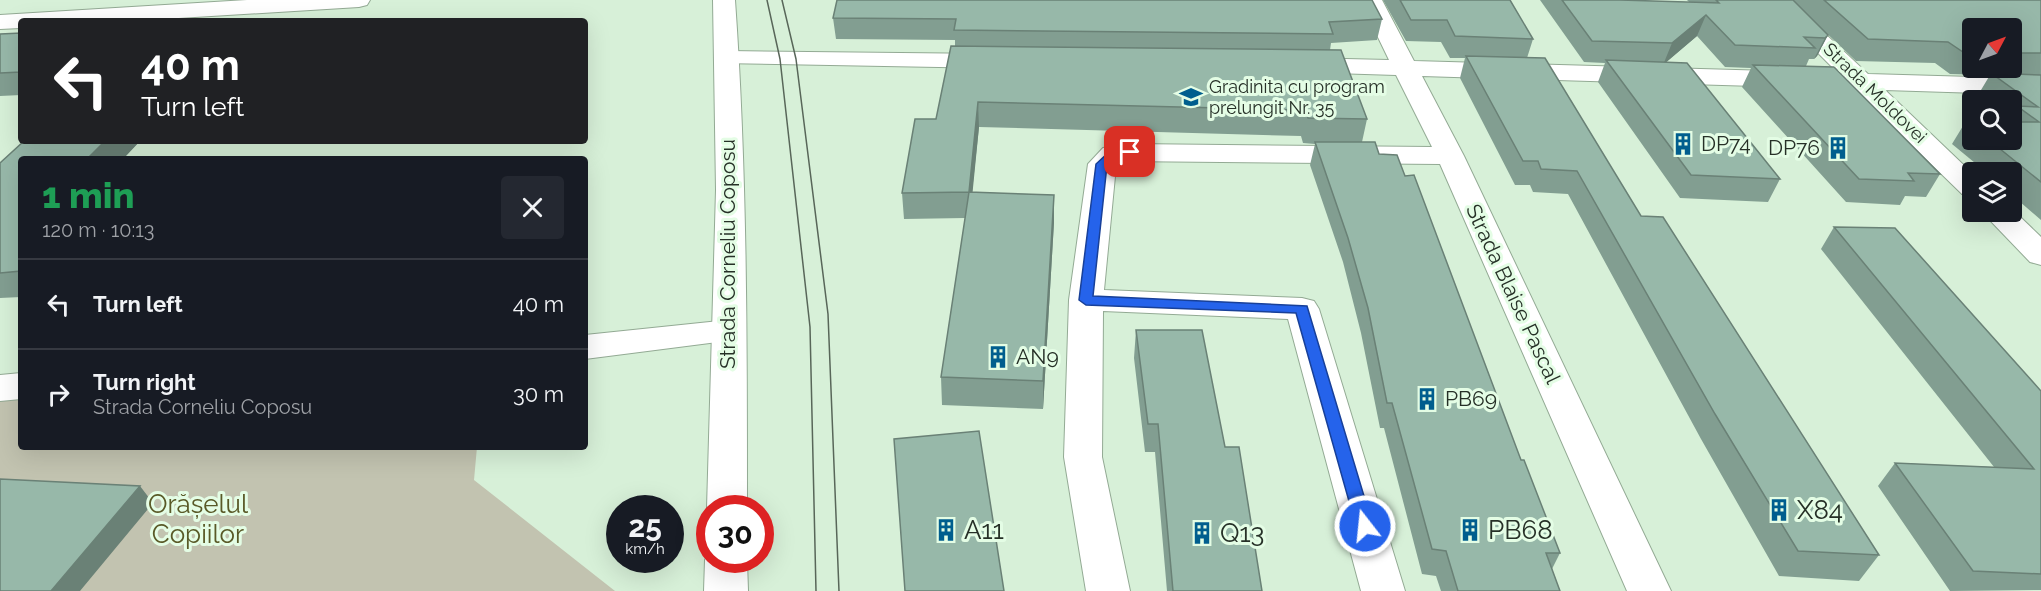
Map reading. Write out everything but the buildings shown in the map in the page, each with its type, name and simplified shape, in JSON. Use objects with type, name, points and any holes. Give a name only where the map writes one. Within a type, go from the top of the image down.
[{"type":"street","points":[[65,18],[358,0]]},
{"type":"street","name":"Strada Corneliu Coposu","points":[[724,0],[728,58],[729,331],[726,495]]},
{"type":"street","name":"Strada Blaise Pascal","points":[[1371,0],[1402,66],[1450,156],[1649,591]]},
{"type":"street","name":"Strada Moldovei","points":[[1776,0],[1962,178]]},
{"type":"street","points":[[0,22],[18,21]]},
{"type":"street","points":[[728,58],[1022,61]]},
{"type":"street","points":[[1283,65],[1402,66],[2041,87]]},
{"type":"street","points":[[1108,591],[1083,457],[1086,300],[1102,164],[1113,154],[1130,152],[1450,156]]},
{"type":"street","points":[[2007,222],[2041,255]]},
{"type":"street","points":[[1086,300],[1302,309],[1383,591]]},
{"type":"street","points":[[588,347],[729,331]]},
{"type":"street","points":[[0,388],[18,386]]},
{"type":"street","points":[[726,573],[726,591]]},
{"type":"green space","name":"Orășelul Copiilor","points":[[18,391],[18,450],[477,450],[474,480],[615,591],[0,591],[0,393]]},
{"type":"tram line","points":[[767,0],[780,59],[810,327],[816,591]]},
{"type":"tram line","points":[[782,0],[796,59],[828,314],[839,591]]},
{"type":"place","name":"Gradinita cu program prelungit Nr. 35","points":[[1191,97]]},
{"type":"place","name":"DP74","points":[[1683,144]]},
{"type":"place","name":"DP76","points":[[1838,148]]},
{"type":"place","name":"AN9","points":[[998,357]]},
{"type":"place","name":"PB69","points":[[1427,399]]},
{"type":"place","name":"X84","points":[[1779,510]]},
{"type":"place","name":"A11","points":[[946,530]]},
{"type":"place","name":"PB68","points":[[1470,530]]},
{"type":"place","name":"Q13","points":[[1202,533]]},
{"type":"route","points":[[1130,152],[1113,154],[1102,164],[1086,300],[1302,309],[1365,526]]}]
